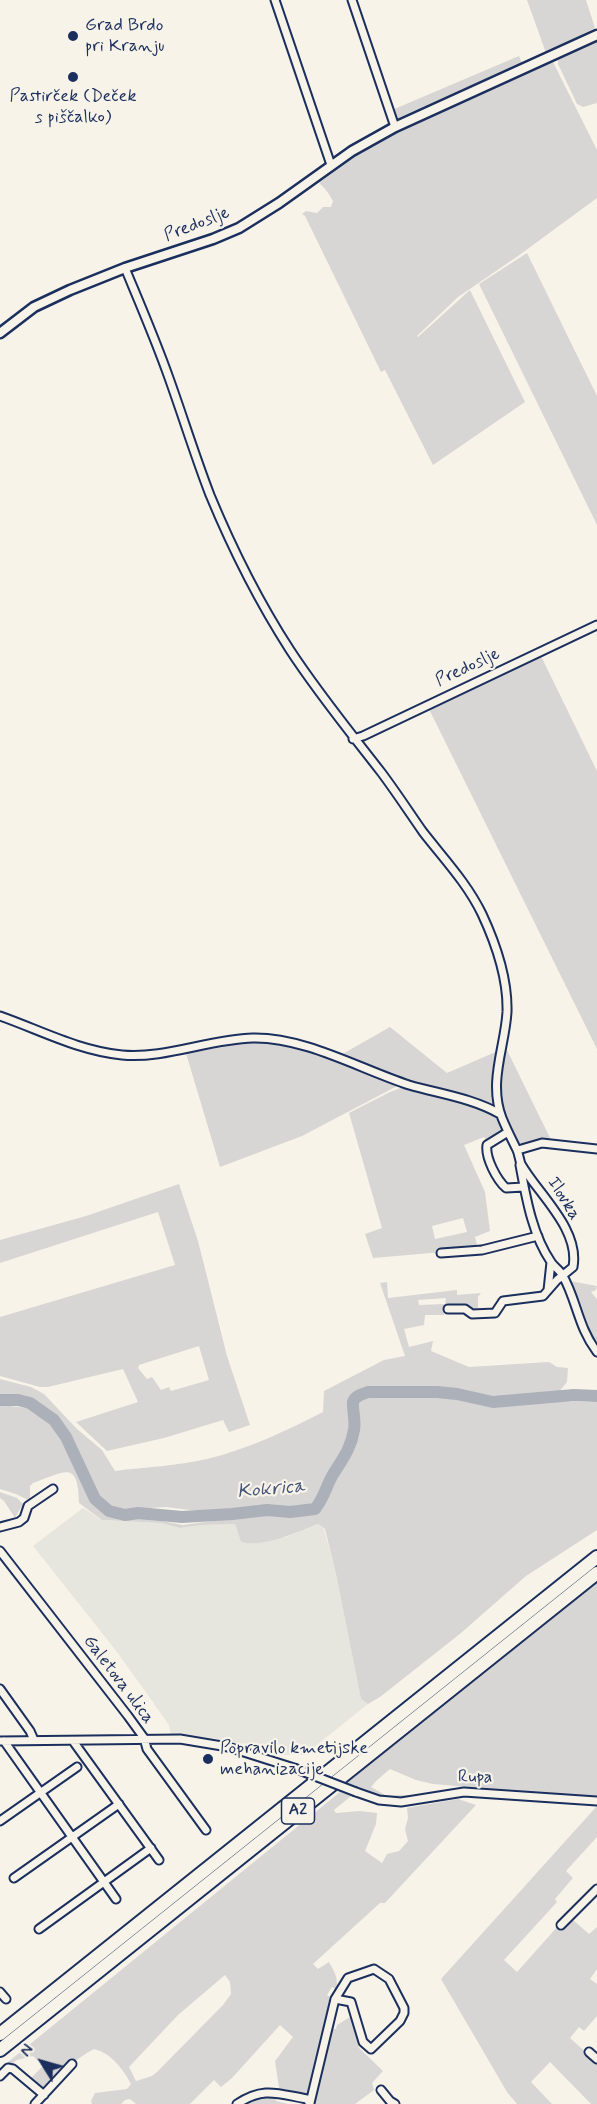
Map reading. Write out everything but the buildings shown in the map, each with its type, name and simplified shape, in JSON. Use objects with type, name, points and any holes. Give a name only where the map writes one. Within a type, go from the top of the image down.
[{"type":"highway","name":"A2","points":[[0,2034],[597,1557]]},
{"type":"highway","name":"A2","points":[[0,2050],[597,1573]]},
{"type":"street","points":[[275,0],[331,165]]},
{"type":"street","points":[[352,0],[394,127]]},
{"type":"street","name":"Predoslje","points":[[0,333],[34,307],[125,268],[239,228],[279,203],[331,165],[394,127],[597,35]]},
{"type":"street","name":"Ilovka","points":[[125,268],[164,364],[210,494],[229,537],[273,622],[317,692],[461,878],[482,915],[506,984],[507,1015],[497,1070],[500,1114],[518,1150],[520,1162],[558,1215],[569,1239],[574,1260],[573,1268],[563,1275],[548,1292]]},
{"type":"street","name":"Predoslje","points":[[353,739],[597,625]]},
{"type":"street","points":[[0,1016],[74,1045],[122,1055],[159,1052],[227,1040],[253,1038],[290,1042],[407,1084],[482,1104],[500,1114]]},
{"type":"street","points":[[508,1132],[487,1145],[486,1151],[501,1183],[506,1188],[524,1187]]},
{"type":"street","points":[[518,1150],[542,1143],[597,1149]]},
{"type":"street","points":[[520,1162],[524,1187],[538,1236],[551,1262],[563,1275],[583,1330],[597,1352]]},
{"type":"street","points":[[441,1253],[482,1250],[538,1236]]},
{"type":"street","points":[[448,1309],[465,1309],[472,1314],[495,1313],[503,1300],[543,1296],[548,1292],[551,1262]]},
{"type":"street","points":[[0,1527],[19,1522],[24,1518],[28,1506],[53,1489]]},
{"type":"street","name":"Galetova ulica","points":[[0,1551],[144,1738],[147,1749],[206,1830]]},
{"type":"street","points":[[0,1689],[34,1740]]},
{"type":"street","name":"Rupa","points":[[2,1741],[180,1739],[228,1747],[294,1768],[379,1800],[401,1802],[464,1792],[597,1801]]},
{"type":"street","points":[[2,1741],[116,1899]]},
{"type":"street","points":[[73,1741],[159,1860]]},
{"type":"street","points":[[0,1821],[76,1767]]},
{"type":"street","points":[[14,1878],[119,1804]]},
{"type":"street","points":[[39,1929],[151,1848]]},
{"type":"street","points":[[561,1925],[597,1889]]},
{"type":"street","points":[[310,2103],[335,1999],[348,1978],[374,1970],[389,1979],[404,2008],[404,2013],[400,2021],[371,2049],[363,2042],[351,2002],[335,1999]]},
{"type":"street","points":[[0,1992],[6,1999]]},
{"type":"street","points":[[589,2052],[597,2059]]},
{"type":"street","points":[[35,2104],[72,2064]]},
{"type":"street","points":[[0,2076],[8,2068],[13,2068],[44,2095]]},
{"type":"street","points":[[381,2090],[395,2104]]},
{"type":"street","points":[[237,2104],[250,2096],[268,2092],[307,2099],[310,2103]]},
{"type":"shaded area","points":[[527,0],[586,0],[595,28],[546,53]]},
{"type":"shaded area","points":[[597,41],[597,103],[583,107],[577,104],[558,60]]},
{"type":"shaded area","points":[[519,56],[522,63],[396,119],[392,110]]},
{"type":"shaded area","points":[[553,62],[597,150],[597,198],[458,297],[417,336],[470,290],[525,402],[433,465],[385,370],[381,372],[302,214],[306,211],[317,213],[323,207],[331,207],[333,201],[319,183],[362,151],[394,133]]},
{"type":"shaded area","points":[[527,253],[597,396],[597,525],[479,284]]},
{"type":"shaded area","points":[[540,654],[597,771],[597,1049],[428,707]]},
{"type":"shaded area","points":[[390,1027],[447,1073],[498,1051],[496,1106],[494,1108],[471,1098],[426,1088],[339,1056]]},
{"type":"shaded area","points":[[254,1040],[302,1048],[401,1084],[302,1136],[220,1167],[185,1050]]},
{"type":"shaded area","points":[[503,1042],[552,1142],[524,1145],[513,1139],[504,1118],[499,1090]]},
{"type":"shaded area","points":[[406,1086],[481,1106],[497,1116],[505,1129],[488,1144],[484,1137],[464,1145],[485,1192],[490,1231],[475,1237],[478,1249],[373,1258],[365,1234],[382,1228],[349,1113]],"holes":[[[463,1218],[467,1232],[435,1239],[432,1226]]]},
{"type":"shaded area","points":[[179,1184],[198,1241],[227,1356],[250,1425],[229,1432],[223,1420],[164,1438],[107,1451],[76,1422],[138,1402],[123,1369],[48,1387],[0,1376],[0,1317],[175,1265],[158,1212],[0,1263],[0,1240],[86,1216]],"holes":[[[199,1346],[209,1380],[171,1391],[169,1387],[161,1390],[152,1377],[147,1379],[138,1368],[139,1365]]]},
{"type":"shaded area","points":[[570,1281],[597,1286],[596,1290],[591,1292],[597,1299],[597,1349],[585,1329],[589,1326],[573,1299]]},
{"type":"shaded area","points":[[387,1282],[388,1298],[457,1290],[457,1295],[481,1293],[478,1297],[478,1312],[468,1308],[445,1307],[444,1315],[425,1315],[424,1325],[404,1329],[409,1347],[433,1341],[431,1351],[469,1367],[549,1362],[557,1367],[568,1368],[567,1382],[558,1393],[493,1399],[459,1389],[419,1387],[402,1390],[374,1388],[362,1391],[351,1400],[352,1433],[349,1444],[324,1484],[322,1495],[313,1506],[289,1510],[262,1506],[206,1512],[166,1507],[118,1510],[96,1496],[72,1442],[56,1418],[29,1398],[0,1397],[0,1379],[31,1387],[44,1394],[77,1429],[102,1450],[115,1471],[184,1463],[222,1455],[266,1439],[323,1412],[324,1391],[384,1360],[405,1356],[380,1283]],"holes":[[[446,1298],[445,1304],[419,1305],[418,1300]]]},
{"type":"shaded area","points":[[367,1395],[424,1398],[449,1396],[496,1406],[557,1401],[597,1402],[597,1530],[526,1576],[461,1633],[368,1704],[361,1699],[325,1529],[318,1524],[280,1538],[250,1543],[241,1542],[235,1524],[180,1528],[161,1523],[102,1520],[79,1503],[76,1480],[68,1472],[33,1483],[30,1486],[30,1501],[0,1489],[0,1405],[3,1405],[34,1409],[60,1432],[94,1503],[106,1514],[128,1519],[146,1518],[183,1525],[234,1518],[245,1514],[290,1514],[313,1511],[321,1508],[337,1476],[347,1462],[357,1428],[356,1404],[358,1400]]},
{"type":"shaded area","points":[[0,1492],[17,1498],[23,1504],[15,1518],[0,1498]]},
{"type":"shaded area","points":[[83,1508],[102,1520],[161,1523],[180,1528],[235,1524],[241,1542],[286,1537],[318,1524],[324,1529],[336,1574],[361,1699],[368,1704],[304,1755],[285,1755],[242,1743],[239,1746],[214,1738],[171,1736],[169,1725],[114,1648],[33,1546]]},
{"type":"shaded area","points":[[597,1581],[597,1798],[433,1784],[416,1780],[390,1769],[371,1787],[385,1795],[413,1795],[414,1798],[395,1799],[370,1793],[345,1782]]},
{"type":"shaded area","points":[[340,1792],[351,1796],[334,1810],[336,1813],[360,1811],[377,1813],[376,1824],[365,1851],[382,1863],[387,1854],[399,1851],[408,1841],[405,1829],[408,1818],[407,1808],[458,1799],[476,1805],[385,1903],[380,1903],[313,1964],[318,1969],[329,1962],[336,1975],[337,1985],[336,1989],[332,1987],[327,1995],[330,1997],[310,2093],[307,2095],[283,2091],[279,2088],[275,2061],[293,2037],[280,2025],[232,2078],[221,2087],[214,2080],[190,2104],[136,2104],[130,2099],[121,2104],[92,2104],[95,2093],[127,2089],[131,2084],[116,2062],[106,2054],[94,2049],[67,2068],[44,2093],[29,2080],[43,2066],[33,2056],[11,2064],[8,2062]],"holes":[[[225,1975],[230,1982],[231,1994],[223,2005],[157,2072],[136,2081],[129,2067],[178,2015]]]},
{"type":"shaded area","points":[[597,1806],[597,1837],[566,1871],[573,1878],[555,1899],[557,1902],[504,1960],[517,1972],[558,1926],[562,1929],[572,1919],[589,1934],[597,1927],[597,1969],[590,1979],[597,1984],[597,2016],[584,2031],[579,2027],[570,2038],[597,2062],[597,2104],[591,2104],[550,2062],[531,2082],[552,2104],[517,2104],[507,2092],[441,1979]]},
{"type":"shaded area","points":[[353,2017],[359,2048],[383,2071],[372,2083],[374,2090],[355,2104],[314,2104],[331,2031]]},
{"type":"shaded area","points":[[276,2095],[276,2101],[288,2104],[244,2104],[257,2099]]},
{"type":"waterway","name":"Kokrica","points":[[0,1400],[30,1403],[54,1420],[66,1437],[95,1499],[109,1511],[125,1515],[138,1513],[182,1517],[267,1510],[290,1512],[315,1509],[351,1443],[354,1426],[353,1402],[361,1394],[368,1392],[437,1392],[493,1402],[574,1395],[597,1396]]},
{"type":"place","name":"Grad Brdo pri Kranju","points":[[73,36]]},
{"type":"place","name":"Pastirček (Deček s piščalko)","points":[[73,77]]},
{"type":"place","name":"Popravilo kmetijske mehanizacije","points":[[208,1759]]}]
